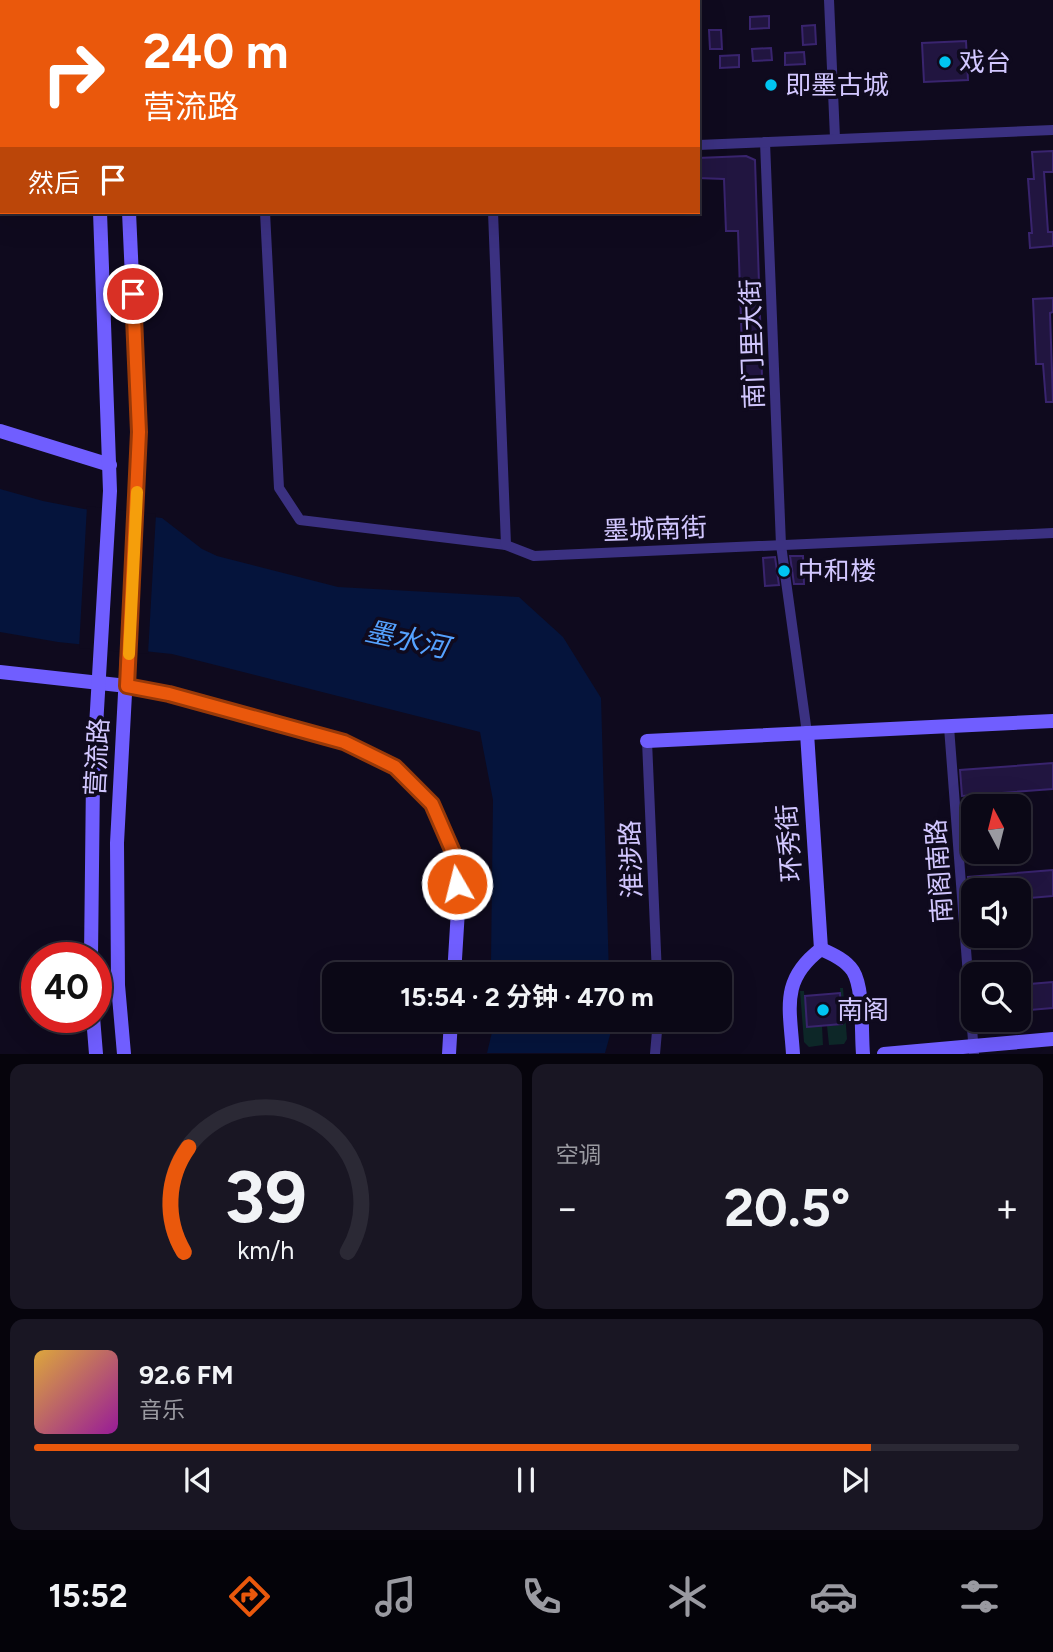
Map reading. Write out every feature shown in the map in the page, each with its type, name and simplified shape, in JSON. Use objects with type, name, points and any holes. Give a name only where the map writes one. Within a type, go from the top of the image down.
[{"type":"street","points":[[829,0],[835,138]]},
{"type":"street","points":[[700,145],[1053,130]]},
{"type":"street","name":"南门里大街","points":[[765,142],[781,545],[807,733]]},
{"type":"street","name":"营流路","points":[[91,942],[93,777],[110,491],[100,214]]},
{"type":"street","name":"营流路","points":[[124,1054],[118,985],[116,907],[121,759],[129,662],[139,432],[129,214]]},
{"type":"street","name":"墨城南街","points":[[265,214],[279,488],[300,520],[506,545],[534,555],[1053,533]]},
{"type":"street","points":[[493,214],[506,545]]},
{"type":"street","points":[[0,431],[110,465]]},
{"type":"street","points":[[0,672],[127,686],[169,694],[344,742],[395,767],[432,804],[456,859],[458,910],[455,962]]},
{"type":"street","points":[[647,741],[1053,721]]},
{"type":"street","name":"南阁南路","points":[[949,727],[973,1050]]},
{"type":"street","name":"环秀街","points":[[807,733],[821,949]]},
{"type":"street","name":"淮涉路","points":[[647,741],[656,962]]},
{"type":"street","points":[[793,1054],[790,994],[796,974],[807,960],[821,949],[838,957],[853,971],[858,989],[863,1054]]},
{"type":"street","points":[[449,1054],[450,1032]]},
{"type":"street","points":[[655,1054],[658,1032]]},
{"type":"street","points":[[94,1033],[96,1054]]},
{"type":"street","points":[[884,1054],[973,1050],[1053,1040]]},
{"type":"green space","points":[[840,988],[843,988],[847,1039],[844,1044],[829,1045],[827,1026],[842,1025]]},
{"type":"green space","points":[[800,991],[804,991],[807,1027],[822,1026],[823,1045],[809,1047],[804,1042]]},
{"type":"water","name":"墨水河","points":[[0,489],[84,509],[162,518],[202,549],[217,556],[338,587],[519,597],[563,637],[601,698],[609,962],[491,962],[493,800],[480,732],[172,654],[58,642],[0,632]]},
{"type":"water","points":[[492,1032],[610,1032],[605,1053],[487,1053]]},
{"type":"pier","points":[[87,506],[156,514],[148,654],[79,648]]},
{"type":"building","points":[[769,16],[769,28],[750,29],[750,17]]},
{"type":"building","points":[[815,25],[816,44],[803,45],[802,26]]},
{"type":"building","points":[[709,30],[721,30],[722,49],[710,49]]},
{"type":"building","name":"戏台","points":[[966,41],[968,80],[924,82],[922,43]]},
{"type":"building","points":[[771,48],[772,60],[753,61],[752,49]]},
{"type":"building","points":[[804,52],[805,64],[785,65],[785,53]]},
{"type":"building","points":[[739,55],[739,67],[720,68],[720,56]]},
{"type":"building","points":[[1053,151],[1053,172],[1044,172],[1048,232],[1053,232],[1053,246],[1030,248],[1029,233],[1032,233],[1028,179],[1034,179],[1032,152]]},
{"type":"building","points":[[746,156],[755,160],[763,408],[744,409],[738,231],[726,231],[724,179],[700,178],[700,158]]},
{"type":"building","points":[[1053,298],[1053,312],[1050,313],[1053,402],[1046,402],[1043,364],[1036,364],[1033,299]]},
{"type":"building","points":[[790,556],[803,556],[804,584],[794,584]]},
{"type":"building","points":[[775,557],[779,585],[765,586],[763,558]]},
{"type":"building","points":[[1053,763],[1053,789],[962,794],[960,770]]},
{"type":"building","points":[[1053,870],[1053,896],[1031,898],[1031,878],[968,877]]},
{"type":"building","points":[[1053,982],[1053,1008],[1031,1010],[1031,984]]},
{"type":"building","name":"南阁","points":[[840,993],[842,1024],[807,1027],[805,996]]},
{"type":"slow traffic","points":[[129,654],[137,492]]},
{"type":"place","name":"戏台","points":[[945,62]]},
{"type":"place","name":"即墨古城","points":[[771,85]]},
{"type":"place","name":"中和楼","points":[[784,571]]},
{"type":"place","name":"南阁","points":[[823,1010]]},
{"type":"route","points":[[133,294],[139,432],[127,686],[169,694],[344,742],[395,767],[432,804],[456,859],[457,884]]}]
